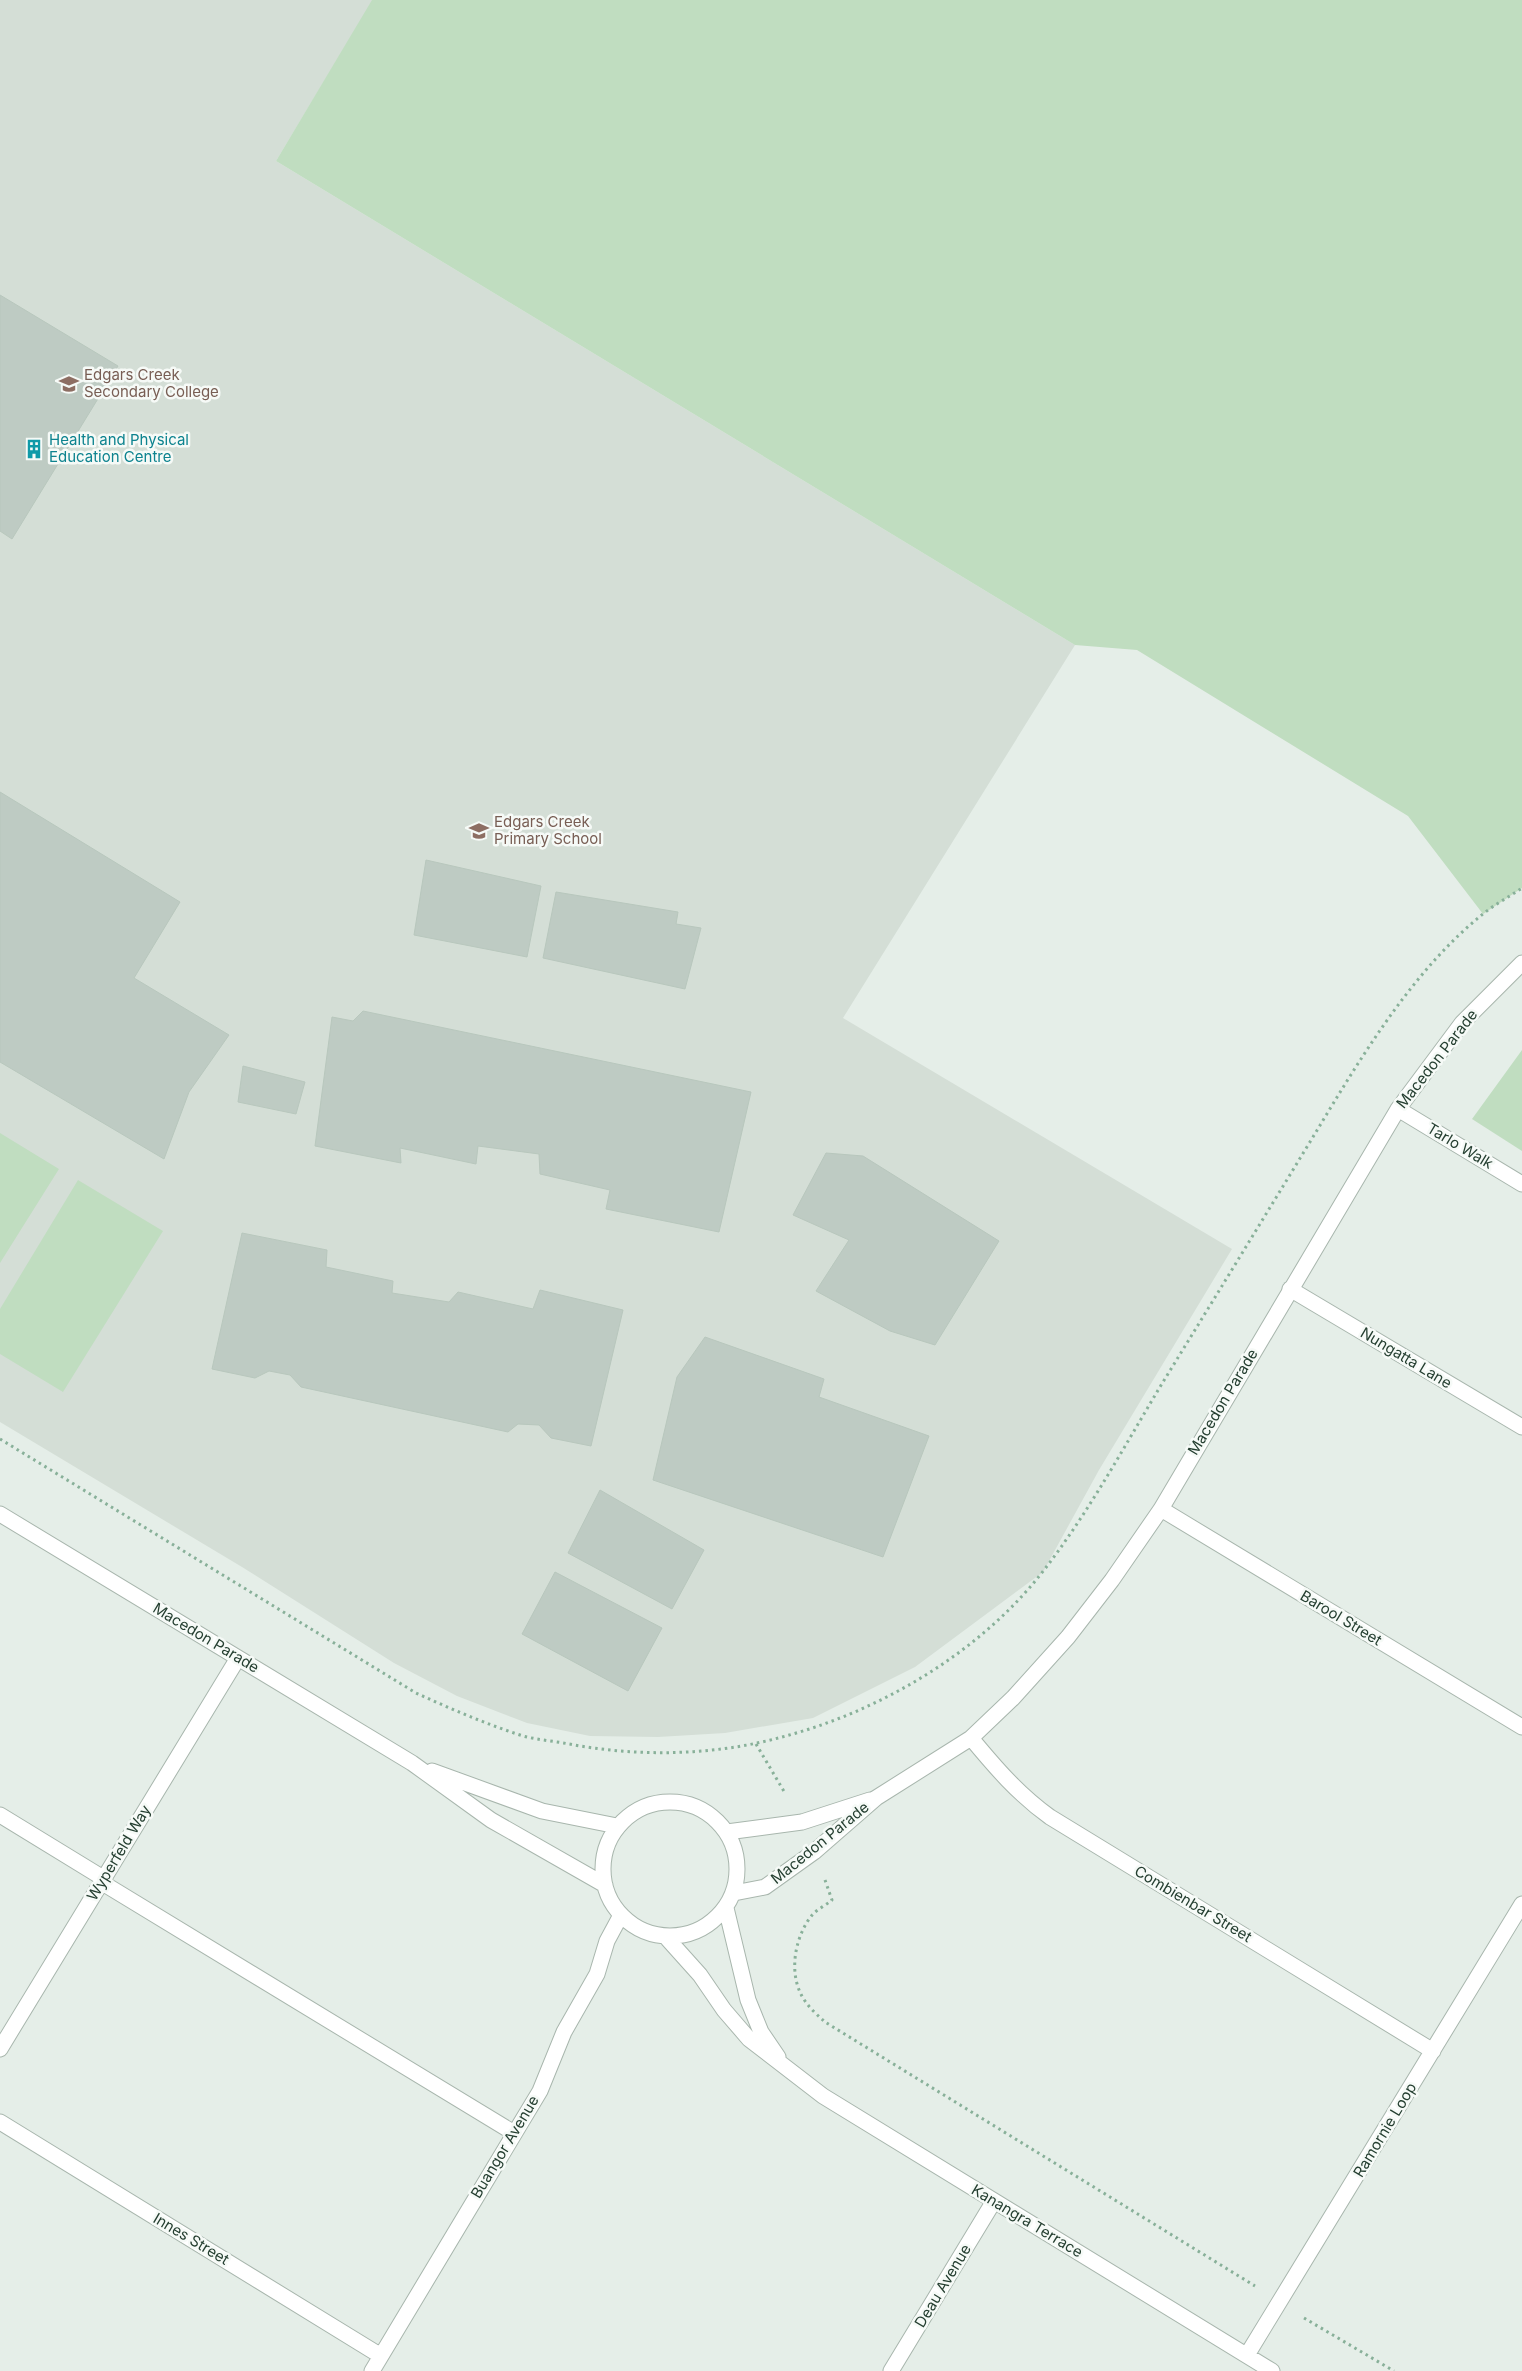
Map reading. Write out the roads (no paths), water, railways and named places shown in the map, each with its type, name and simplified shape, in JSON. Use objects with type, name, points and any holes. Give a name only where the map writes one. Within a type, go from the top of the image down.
[{"type":"street","name":"Macedon Parade","points":[[734,1893],[765,1887],[814,1852],[876,1798],[971,1738],[1013,1698],[1068,1637],[1112,1580],[1161,1508],[1398,1109],[1462,1022],[1522,962]]},
{"type":"street","name":"Tarlo Walk","points":[[1398,1109],[1522,1184]]},
{"type":"street","name":"Nungatta Lane","points":[[1290,1289],[1522,1427]]},
{"type":"street","name":"Barool Street","points":[[1161,1508],[1522,1727]]},
{"type":"street","name":"Macedon Parade","points":[[0,1514],[412,1763],[491,1820],[605,1885]]},
{"type":"street","name":"Wyperfeld Way","points":[[0,2049],[238,1658]]},
{"type":"street","name":"Combienbar Street","points":[[971,1738],[1007,1781],[1026,1800],[1050,1817],[1433,2051]]},
{"type":"street","name":"Macedon Parade","points":[[412,1763],[488,1793],[542,1811],[617,1826]]},
{"type":"street","name":"Macedon Parade","points":[[727,1832],[802,1822],[876,1798]]},
{"type":"street","points":[[661,1802],[686,1803],[709,1813],[727,1832],[738,1861],[734,1893],[726,1908],[714,1920],[699,1930],[682,1935],[665,1936],[641,1930],[622,1915],[612,1902],[605,1885],[603,1865],[607,1845],[617,1826],[637,1810],[661,1802]]},
{"type":"street","points":[[0,1815],[102,1880],[514,2133]]},
{"type":"street","name":"Ramornie Loop","points":[[1247,2355],[1522,1904]]},
{"type":"street","name":"Kanangra Terrace","points":[[726,1908],[748,2000],[761,2032],[785,2069]]},
{"type":"street","name":"Buangor Avenue","points":[[372,2371],[540,2091],[564,2032],[597,1974],[607,1941],[622,1915]]},
{"type":"street","name":"Kanangra Terrace","points":[[665,1936],[700,1975],[724,2010],[749,2040],[785,2069],[824,2096],[1272,2371]]},
{"type":"street","name":"Innes Street","points":[[0,2122],[381,2356]]},
{"type":"street","name":"Deau Avenue","points":[[891,2371],[994,2201]]},
{"type":"place","name":"Edgars Creek Secondary College","points":[[69,384]]},
{"type":"place","name":"Health and Physical Education Centre","points":[[34,449]]},
{"type":"place","name":"Edgars Creek Primary School","points":[[479,831]]}]
